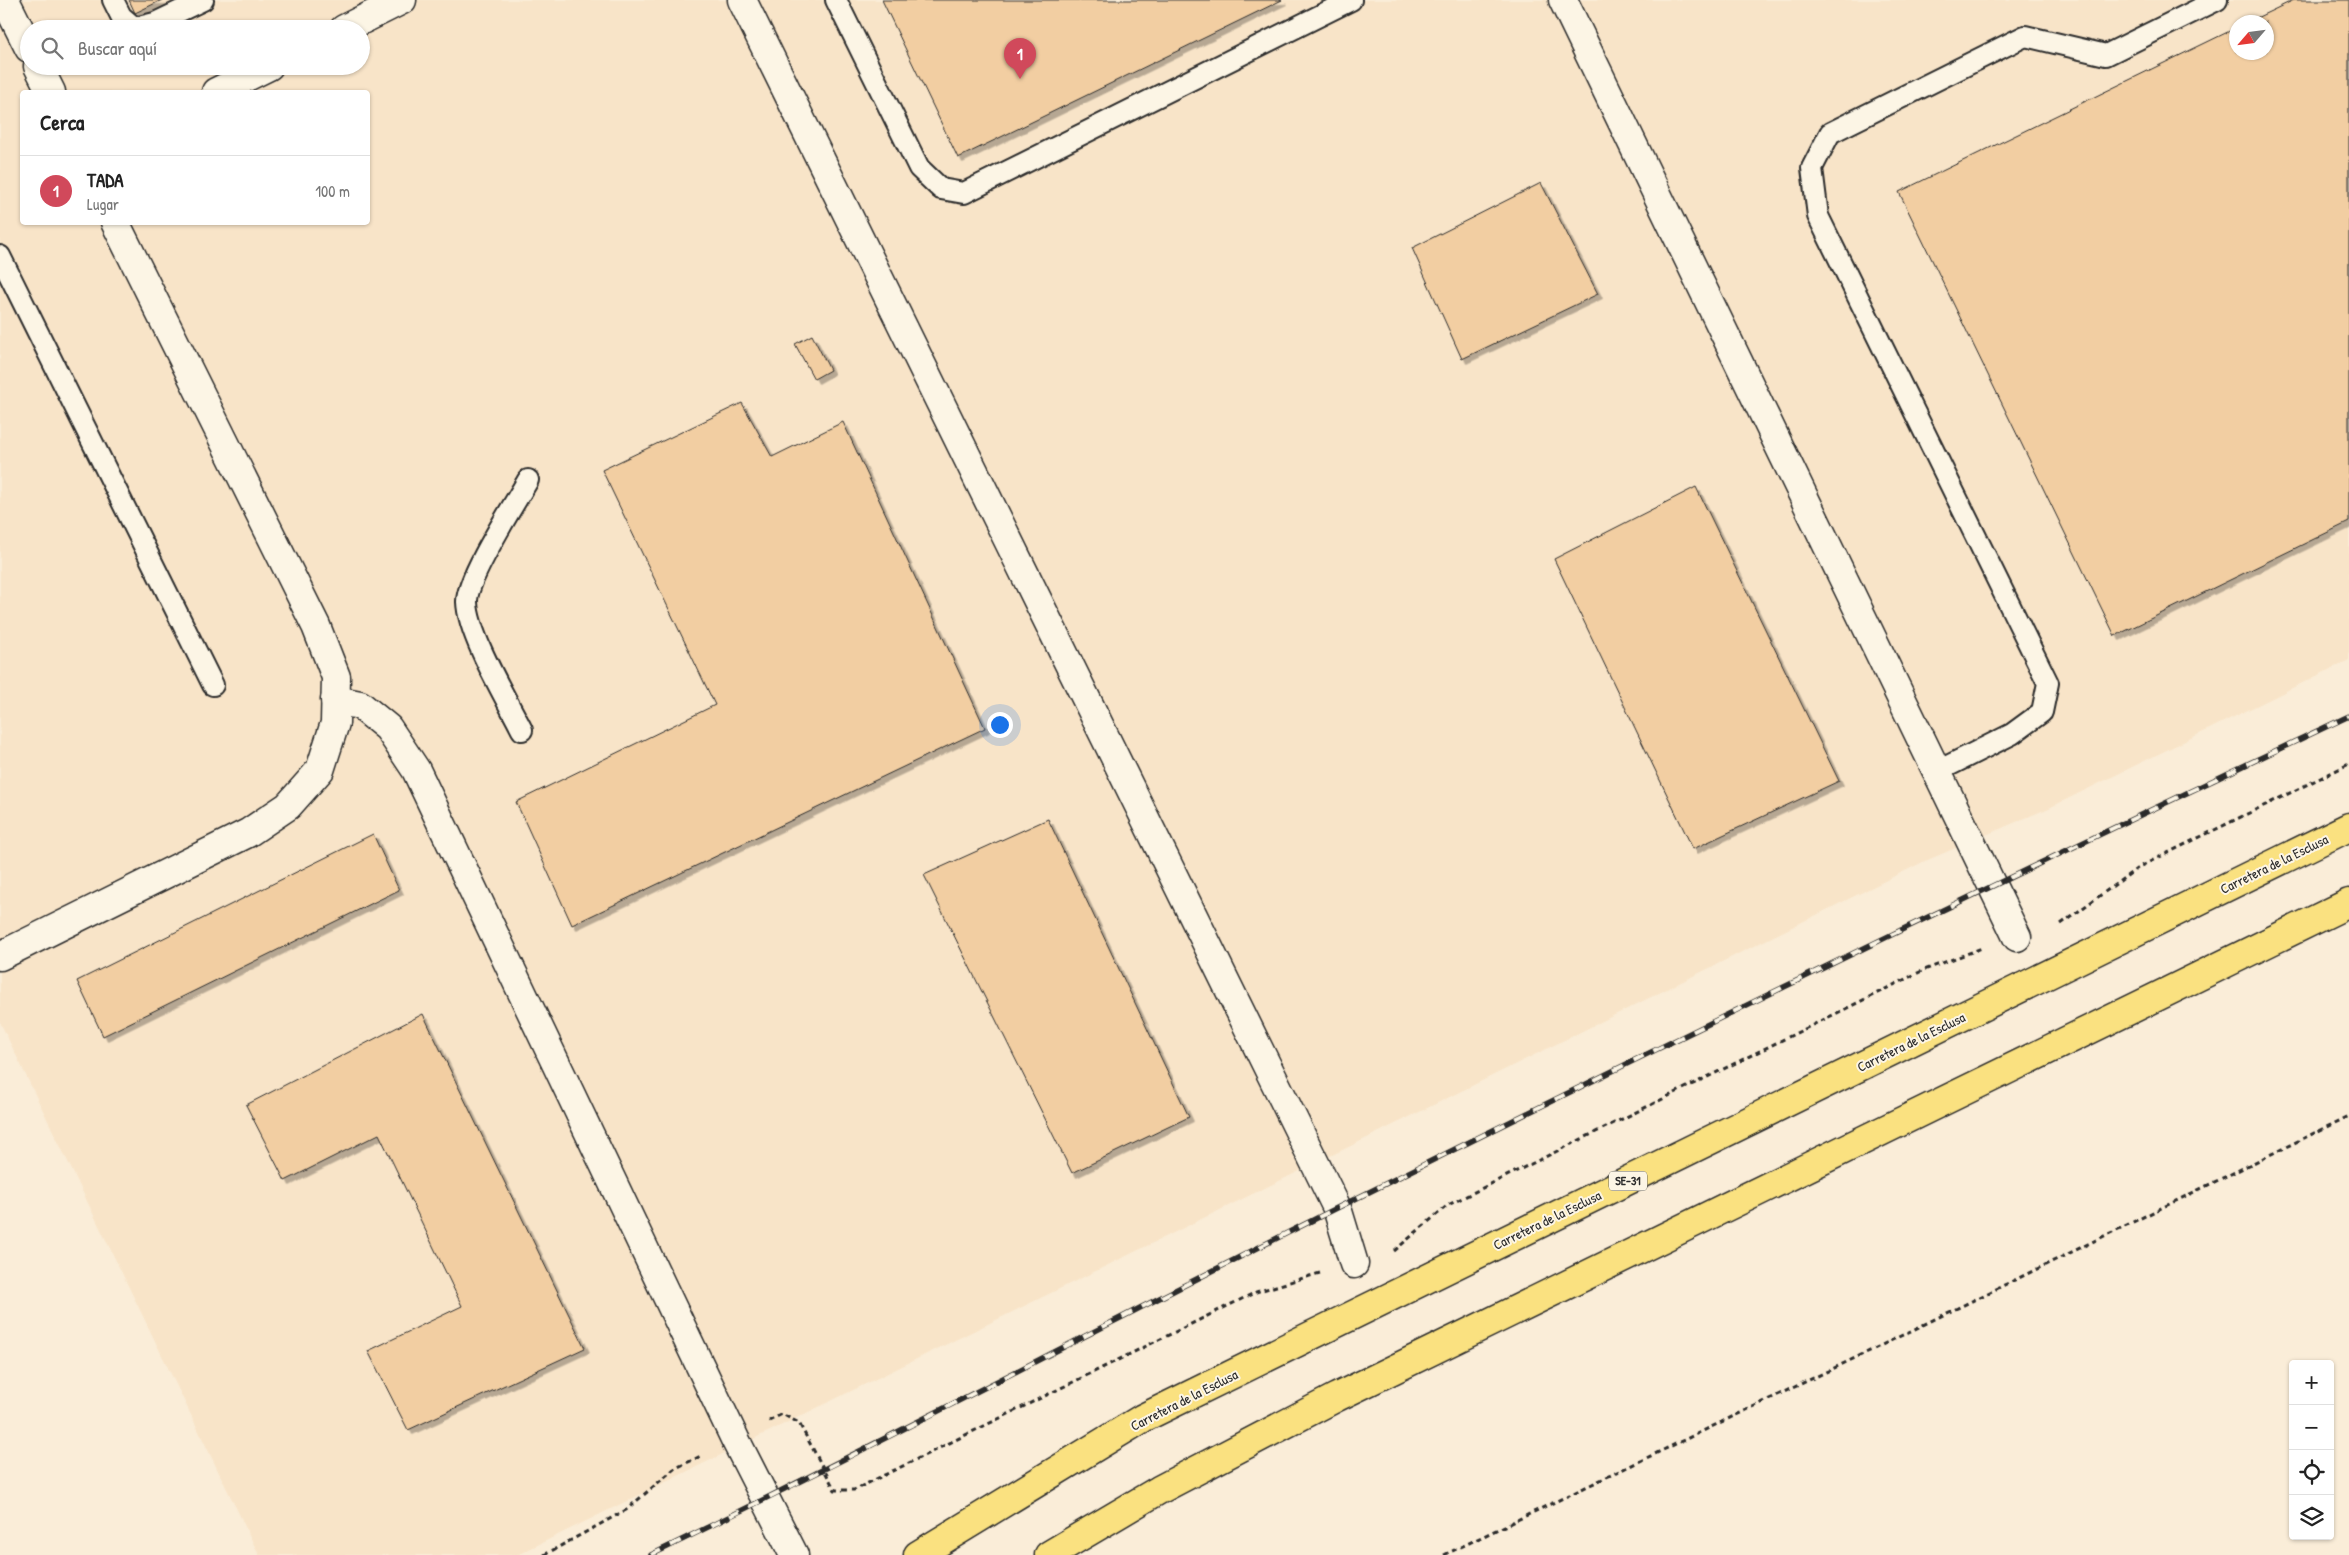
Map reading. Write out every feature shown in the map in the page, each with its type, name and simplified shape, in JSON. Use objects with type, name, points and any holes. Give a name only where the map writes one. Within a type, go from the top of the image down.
[{"type":"highway","name":"Carretera de la Esclusa","points":[[918,1555],[1144,1418],[2349,827]]},
{"type":"highway","points":[[1049,1555],[1159,1490],[1338,1397],[2349,903]]},
{"type":"street","points":[[5,0],[20,30]]},
{"type":"street","points":[[362,20],[402,0]]},
{"type":"street","points":[[742,0],[1337,1208],[1354,1264]]},
{"type":"street","points":[[1563,0],[1938,770],[2017,937]]},
{"type":"street","points":[[42,75],[50,90]]},
{"type":"street","points":[[220,90],[251,75]]},
{"type":"street","points":[[0,956],[248,833],[288,806],[320,770],[335,723],[336,677],[316,626],[116,225]]},
{"type":"street","points":[[335,700],[360,705],[388,728],[416,770],[735,1439],[794,1555]]},
{"type":"lane","points":[[113,0],[121,16],[126,20]]},
{"type":"lane","points":[[161,20],[203,0]]},
{"type":"lane","points":[[836,0],[919,168],[941,189],[964,193],[1352,0]]},
{"type":"lane","points":[[1938,770],[2012,734],[2042,712],[2048,683],[1818,216],[1812,168],[1830,132],[2025,36],[2106,55],[2217,0]]},
{"type":"lane","points":[[0,256],[213,685]]},
{"type":"lane","points":[[522,730],[473,632],[466,600],[477,569],[528,480]]},
{"type":"path","points":[[544,1555],[626,1510],[674,1469],[782,1414],[799,1423],[835,1490],[854,1490],[1256,1292],[1354,1264],[1387,1258],[1448,1205],[1924,970],[1970,952],[2017,937],[2054,930],[2139,867],[2349,764]]},
{"type":"path","points":[[1444,1555],[1878,1347],[2349,1116]]},
{"type":"shaded area","points":[[0,0],[2349,0],[2349,660],[2049,808],[1923,862],[1375,1134],[517,1555],[259,1555],[0,1022]]},
{"type":"building","points":[[129,0],[162,0],[135,13]]},
{"type":"building","points":[[882,0],[1282,0],[958,158]]},
{"type":"building","points":[[2294,0],[2349,0],[2349,522],[2115,636],[1899,192],[2229,31],[2229,60],[2274,60],[2274,15],[2263,15]]},
{"type":"building","points":[[1541,183],[1598,294],[1462,359],[1412,248]]},
{"type":"building","points":[[812,335],[830,370],[814,379],[795,344]]},
{"type":"building","points":[[742,403],[772,457],[843,422],[985,728],[572,925],[516,802],[715,705],[602,470]]},
{"type":"building","points":[[1696,487],[1839,781],[1693,849],[1554,559]]},
{"type":"building","points":[[1048,819],[1189,1117],[1072,1173],[924,875]]},
{"type":"building","points":[[373,834],[399,890],[103,1036],[77,981]]},
{"type":"building","points":[[423,1014],[585,1348],[408,1430],[368,1351],[462,1306],[379,1134],[285,1181],[246,1105]]},
{"type":"railway","points":[[651,1555],[824,1470],[1167,1294],[1590,1082],[1969,897],[2349,716]]},
{"type":"place","name":"TADA","points":[[1020,79]]}]
